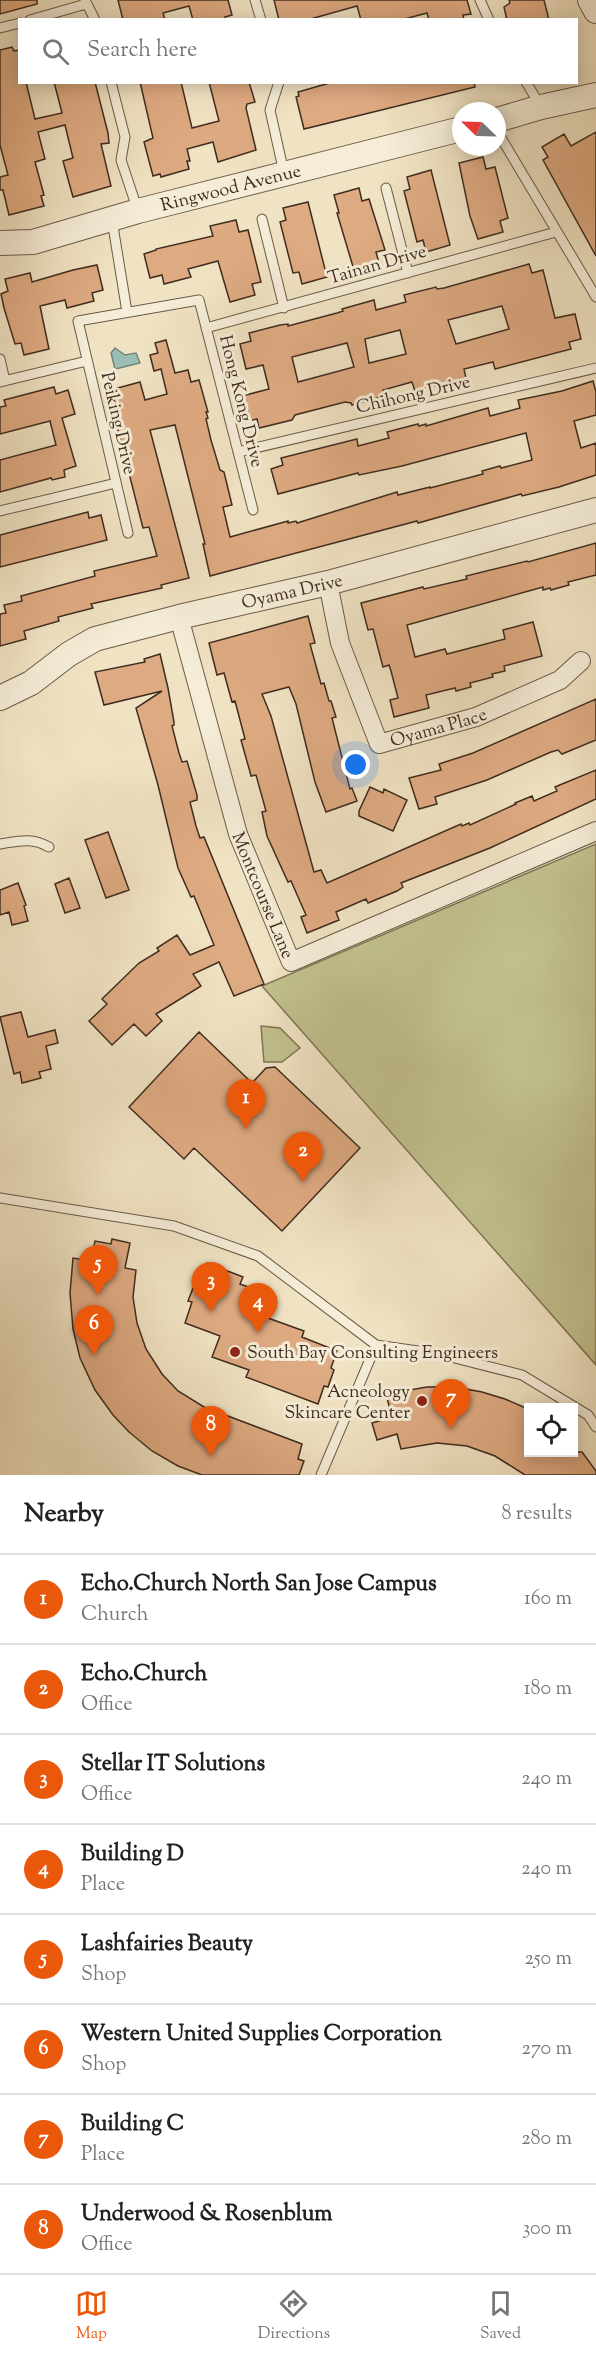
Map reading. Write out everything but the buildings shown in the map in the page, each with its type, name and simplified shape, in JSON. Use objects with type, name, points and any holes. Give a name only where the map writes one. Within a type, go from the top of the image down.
[{"type":"street","points":[[590,0],[596,11]]},
{"type":"street","points":[[506,117],[541,106],[596,95]]},
{"type":"street","name":"Ringwood Avenue","points":[[0,243],[33,242],[111,218],[284,172],[452,131]]},
{"type":"street","name":"Oyama Drive","points":[[0,698],[32,683],[69,654],[95,639],[179,617],[328,584],[596,510]]},
{"type":"street","name":"Oyama Place","points":[[328,584],[340,643],[380,744],[476,717],[560,680],[581,661]]},
{"type":"street","name":"Montcourse Lane","points":[[179,617],[238,834],[291,962],[596,831]]},
{"type":"lane","points":[[255,0],[260,18]]},
{"type":"lane","points":[[480,0],[488,18]]},
{"type":"lane","points":[[36,18],[86,2],[94,18]]},
{"type":"lane","points":[[0,28],[18,23]]},
{"type":"lane","points":[[112,84],[125,137],[121,160],[138,211]]},
{"type":"lane","points":[[280,84],[270,110],[284,172]]},
{"type":"lane","points":[[527,84],[541,106]]},
{"type":"lane","points":[[506,146],[596,297]]},
{"type":"lane","points":[[386,188],[408,273]]},
{"type":"lane","points":[[111,218],[127,312]]},
{"type":"lane","points":[[262,219],[284,308]]},
{"type":"lane","name":"Tainan Drive","points":[[206,328],[556,232]]},
{"type":"lane","name":"Hong Kong Drive","points":[[127,312],[199,300],[253,510]]},
{"type":"lane","name":"Peiking Drive","points":[[127,312],[78,321],[128,533]]},
{"type":"lane","points":[[0,359],[3,381],[87,361]]},
{"type":"lane","name":"Chihong Drive","points":[[238,452],[596,368]]},
{"type":"lane","points":[[0,511],[116,483]]},
{"type":"lane","points":[[0,844],[24,839],[38,841],[49,847]]},
{"type":"lane","points":[[0,1198],[174,1226],[258,1256],[376,1345],[439,1354],[522,1375],[588,1415],[596,1426]]},
{"type":"lane","points":[[321,1475],[376,1345]]},
{"type":"green space","points":[[596,844],[596,1365],[262,986]]},
{"type":"green space","points":[[261,1026],[280,1028],[300,1048],[282,1062],[264,1062]]},
{"type":"water","points":[[115,348],[125,355],[136,353],[140,363],[115,369],[111,353]]},
{"type":"place","name":"Echo.Church North San Jose Campus","points":[[246,1129]]},
{"type":"place","name":"Echo.Church","points":[[303,1182]]},
{"type":"place","name":"Lashfairies Beauty","points":[[98,1295]]},
{"type":"place","name":"Stellar IT Solutions","points":[[211,1312]]},
{"type":"place","name":"Building D","points":[[258,1333]]},
{"type":"place","name":"South Bay Consulting Engineers","points":[[235,1352]]},
{"type":"place","name":"Western United Supplies Corporation","points":[[94,1355]]},
{"type":"place","name":"Acneology Skincare Center","points":[[422,1401]]},
{"type":"place","name":"Building C","points":[[451,1429]]},
{"type":"place","name":"Underwood & Rosenblum","points":[[211,1456]]}]
